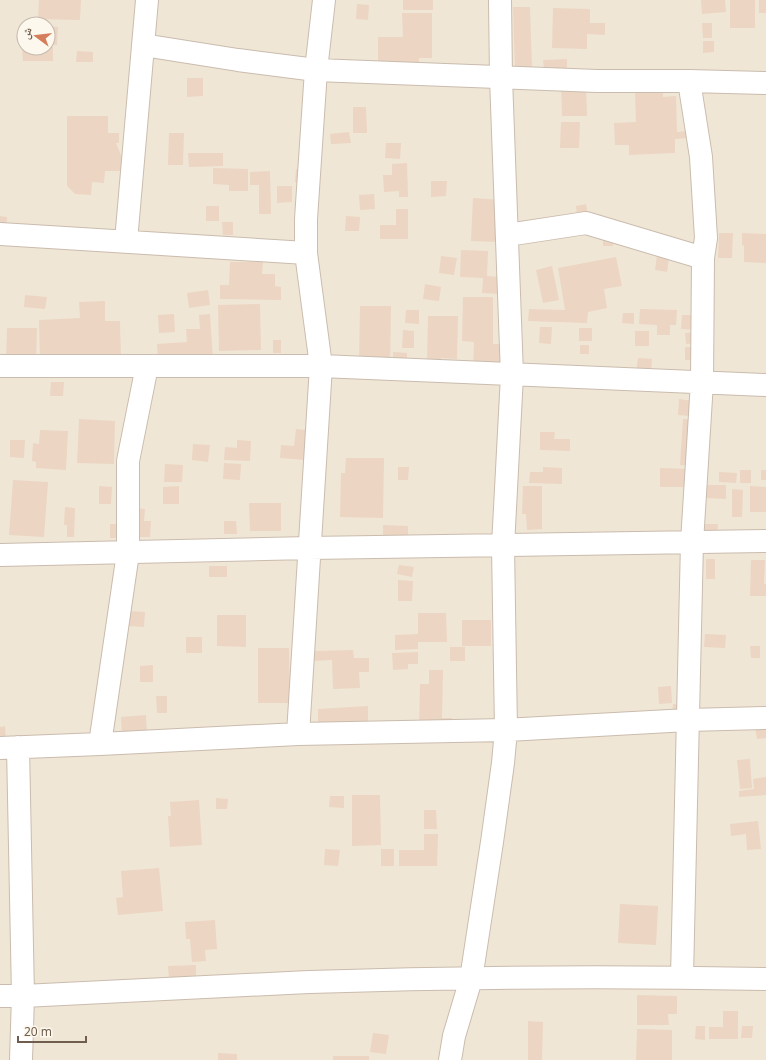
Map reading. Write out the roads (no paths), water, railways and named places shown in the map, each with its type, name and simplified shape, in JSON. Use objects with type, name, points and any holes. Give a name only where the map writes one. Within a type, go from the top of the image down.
[{"type":"street","points":[[126,241],[147,0]]},
{"type":"street","points":[[298,734],[321,366],[306,253],[306,220],[316,70],[324,0]]},
{"type":"street","points":[[450,1060],[454,1036],[471,979],[492,842],[506,730],[503,546],[512,375],[501,78],[500,0]]},
{"type":"street","points":[[143,45],[238,60],[316,70],[597,82],[689,81],[766,83]]},
{"type":"street","points":[[682,978],[692,542],[702,382],[703,258],[706,238],[701,156],[689,81]]},
{"type":"street","points":[[507,235],[586,223],[703,258]]},
{"type":"street","points":[[0,234],[306,253]]},
{"type":"street","points":[[0,366],[321,366],[766,385]]},
{"type":"street","points":[[100,744],[128,553],[128,461],[148,366]]},
{"type":"street","points":[[0,555],[309,548],[766,541]]},
{"type":"street","points":[[21,1060],[22,996],[9,748],[298,734],[506,730],[688,720],[766,718]]},
{"type":"street","points":[[0,996],[310,982],[471,979],[766,979]]}]
